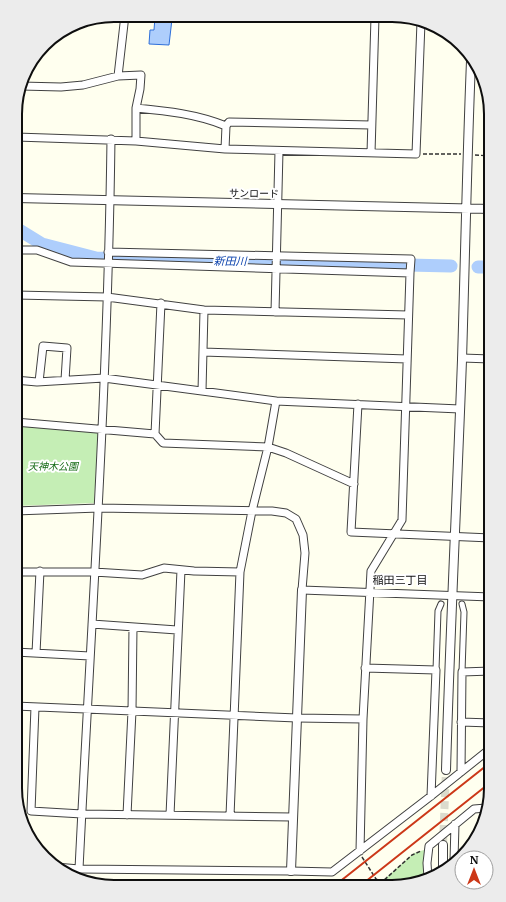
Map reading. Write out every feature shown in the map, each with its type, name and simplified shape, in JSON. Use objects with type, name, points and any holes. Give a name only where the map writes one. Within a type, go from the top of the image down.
[{"type":"street","points":[[118,76],[124,22]]},
{"type":"street","points":[[371,153],[375,22]]},
{"type":"street","points":[[22,137],[111,139],[225,149],[416,154],[421,27]]},
{"type":"street","points":[[446,770],[452,595],[456,536],[471,68]]},
{"type":"street","points":[[27,86],[61,87],[83,85],[118,76],[141,74],[140,90],[136,108],[136,141]]},
{"type":"street","points":[[136,108],[183,113],[209,119],[226,126]]},
{"type":"street","points":[[225,149],[226,126],[229,122],[371,125]]},
{"type":"street","points":[[79,869],[94,572],[99,508],[111,139]]},
{"type":"street","points":[[275,312],[279,151]]},
{"type":"street","name":"サンロード","points":[[22,198],[484,209]]},
{"type":"street","points":[[22,250],[37,250],[71,262],[108,258],[277,261],[411,259],[402,520],[371,571],[365,668],[359,851]]},
{"type":"street","points":[[108,258],[277,261],[410,268]]},
{"type":"street","points":[[22,295],[107,297],[161,303],[204,310],[408,315]]},
{"type":"street","points":[[161,303],[155,434],[163,443],[268,448],[286,453],[354,484]]},
{"type":"street","points":[[202,391],[204,310]]},
{"type":"street","points":[[39,382],[42,346],[67,348],[65,380]]},
{"type":"street","points":[[203,352],[407,359]]},
{"type":"street","points":[[462,358],[484,359]]},
{"type":"street","points":[[22,381],[39,382],[104,378],[276,400],[460,409]]},
{"type":"street","points":[[230,816],[240,572],[252,511],[268,448],[276,400]]},
{"type":"street","points":[[358,404],[352,532],[484,538]]},
{"type":"street","points":[[22,423],[155,434]]},
{"type":"street","points":[[22,511],[99,508],[272,511],[286,513],[296,519],[303,535],[304,553],[292,817],[291,871]]},
{"type":"street","points":[[22,572],[94,572],[142,575],[164,568],[240,572]]},
{"type":"street","points":[[170,815],[177,630],[181,570]]},
{"type":"street","points":[[36,653],[40,571]]},
{"type":"street","points":[[302,590],[484,597]]},
{"type":"street","points":[[431,796],[438,611],[441,604]]},
{"type":"street","points":[[461,772],[464,612],[462,604]]},
{"type":"street","points":[[92,624],[177,630]]},
{"type":"street","points":[[127,815],[132,711],[133,627]]},
{"type":"street","points":[[22,652],[90,656]]},
{"type":"street","points":[[365,668],[436,670]]},
{"type":"street","points":[[462,672],[484,671]]},
{"type":"street","points":[[22,706],[297,718],[363,718]]},
{"type":"street","points":[[35,707],[31,811],[82,814],[292,817]]},
{"type":"street","points":[[461,722],[484,723]]},
{"type":"street","points":[[68,868],[332,872],[484,754]]},
{"type":"street","points":[[428,873],[429,846],[474,809],[481,808]]},
{"type":"street","points":[[454,850],[455,824]]},
{"type":"street","points":[[443,845],[443,864]]},
{"type":"path","points":[[416,154],[484,156]]},
{"type":"path","points":[[384,880],[412,855],[429,846]]},
{"type":"path","points":[[359,851],[378,880]]},
{"type":"green space","name":"天神木公園","points":[[22,426],[98,433],[94,503],[22,506]]},
{"type":"green space","points":[[424,850],[423,874],[404,879],[383,880],[414,853]]},
{"type":"water","points":[[155,22],[172,22],[169,45],[149,44],[150,30],[154,30]]},
{"type":"waterway","name":"新田川","points":[[22,232],[42,244],[96,258],[213,263],[277,262],[451,266]]},
{"type":"waterway","name":"新田川","points":[[478,267],[484,267]]},
{"type":"tunnel","points":[[443,845],[446,770]]},
{"type":"railway","points":[[342,880],[484,768]]},
{"type":"railway","points":[[368,880],[484,788]]},
{"type":"district","name":"稲田三丁目","points":[[400,580]]}]
